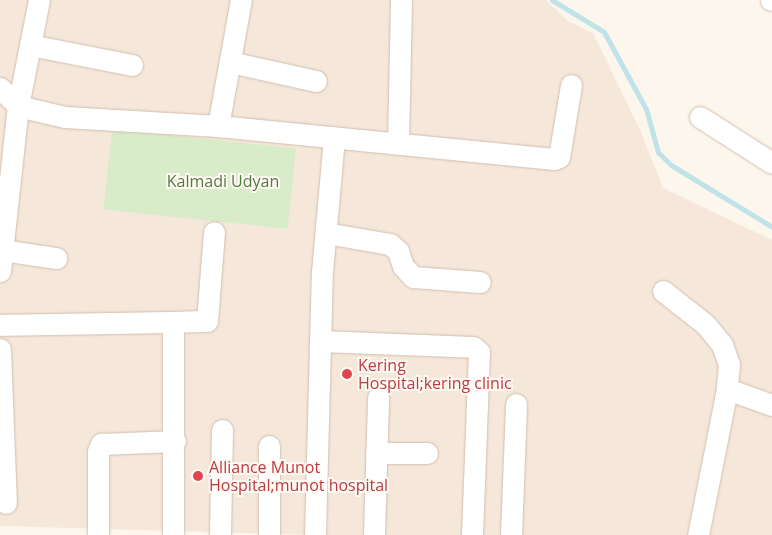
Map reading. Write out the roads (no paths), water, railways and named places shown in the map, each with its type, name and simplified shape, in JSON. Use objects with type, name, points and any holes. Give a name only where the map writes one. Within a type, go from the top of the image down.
[{"type":"street","points":[[0,272],[18,106],[39,0]]},
{"type":"street","points":[[218,126],[241,0]]},
{"type":"street","points":[[398,144],[401,0]]},
{"type":"street","points":[[30,45],[132,65]]},
{"type":"street","points":[[230,62],[316,81]]},
{"type":"street","points":[[0,88],[18,106],[65,118],[218,126],[554,159],[558,157],[571,85]]},
{"type":"street","points":[[700,117],[772,163]]},
{"type":"street","points":[[315,535],[320,341],[334,138]]},
{"type":"street","points":[[0,325],[207,321],[214,232]]},
{"type":"street","points":[[326,233],[390,244],[398,251],[402,266],[413,276],[480,282]]},
{"type":"street","points":[[2,250],[56,258]]},
{"type":"street","points":[[663,291],[706,325],[722,345],[729,364],[727,389],[698,535]]},
{"type":"street","points":[[173,322],[175,441],[173,535]]},
{"type":"street","points":[[320,341],[473,347],[479,352],[472,535]]},
{"type":"street","points":[[0,349],[6,503]]},
{"type":"street","points":[[727,389],[772,405]]},
{"type":"street","points":[[374,535],[378,397]]},
{"type":"street","points":[[511,535],[516,404]]},
{"type":"street","points":[[220,535],[222,430]]},
{"type":"street","points":[[98,535],[98,451],[101,444],[175,441]]},
{"type":"street","points":[[269,446],[269,535]]},
{"type":"street","points":[[376,453],[427,453]]},
{"type":"waterway","points":[[552,0],[604,32],[646,109],[658,152],[671,165],[772,227]]},
{"type":"place","name":"Kering Hospital;kering clinic","points":[[347,374]]},
{"type":"place","name":"Alliance Munot Hospital;munot hospital","points":[[198,476]]},
{"type":"park label","name":"Kalmadi Udyan","points":[[223,181]]}]
